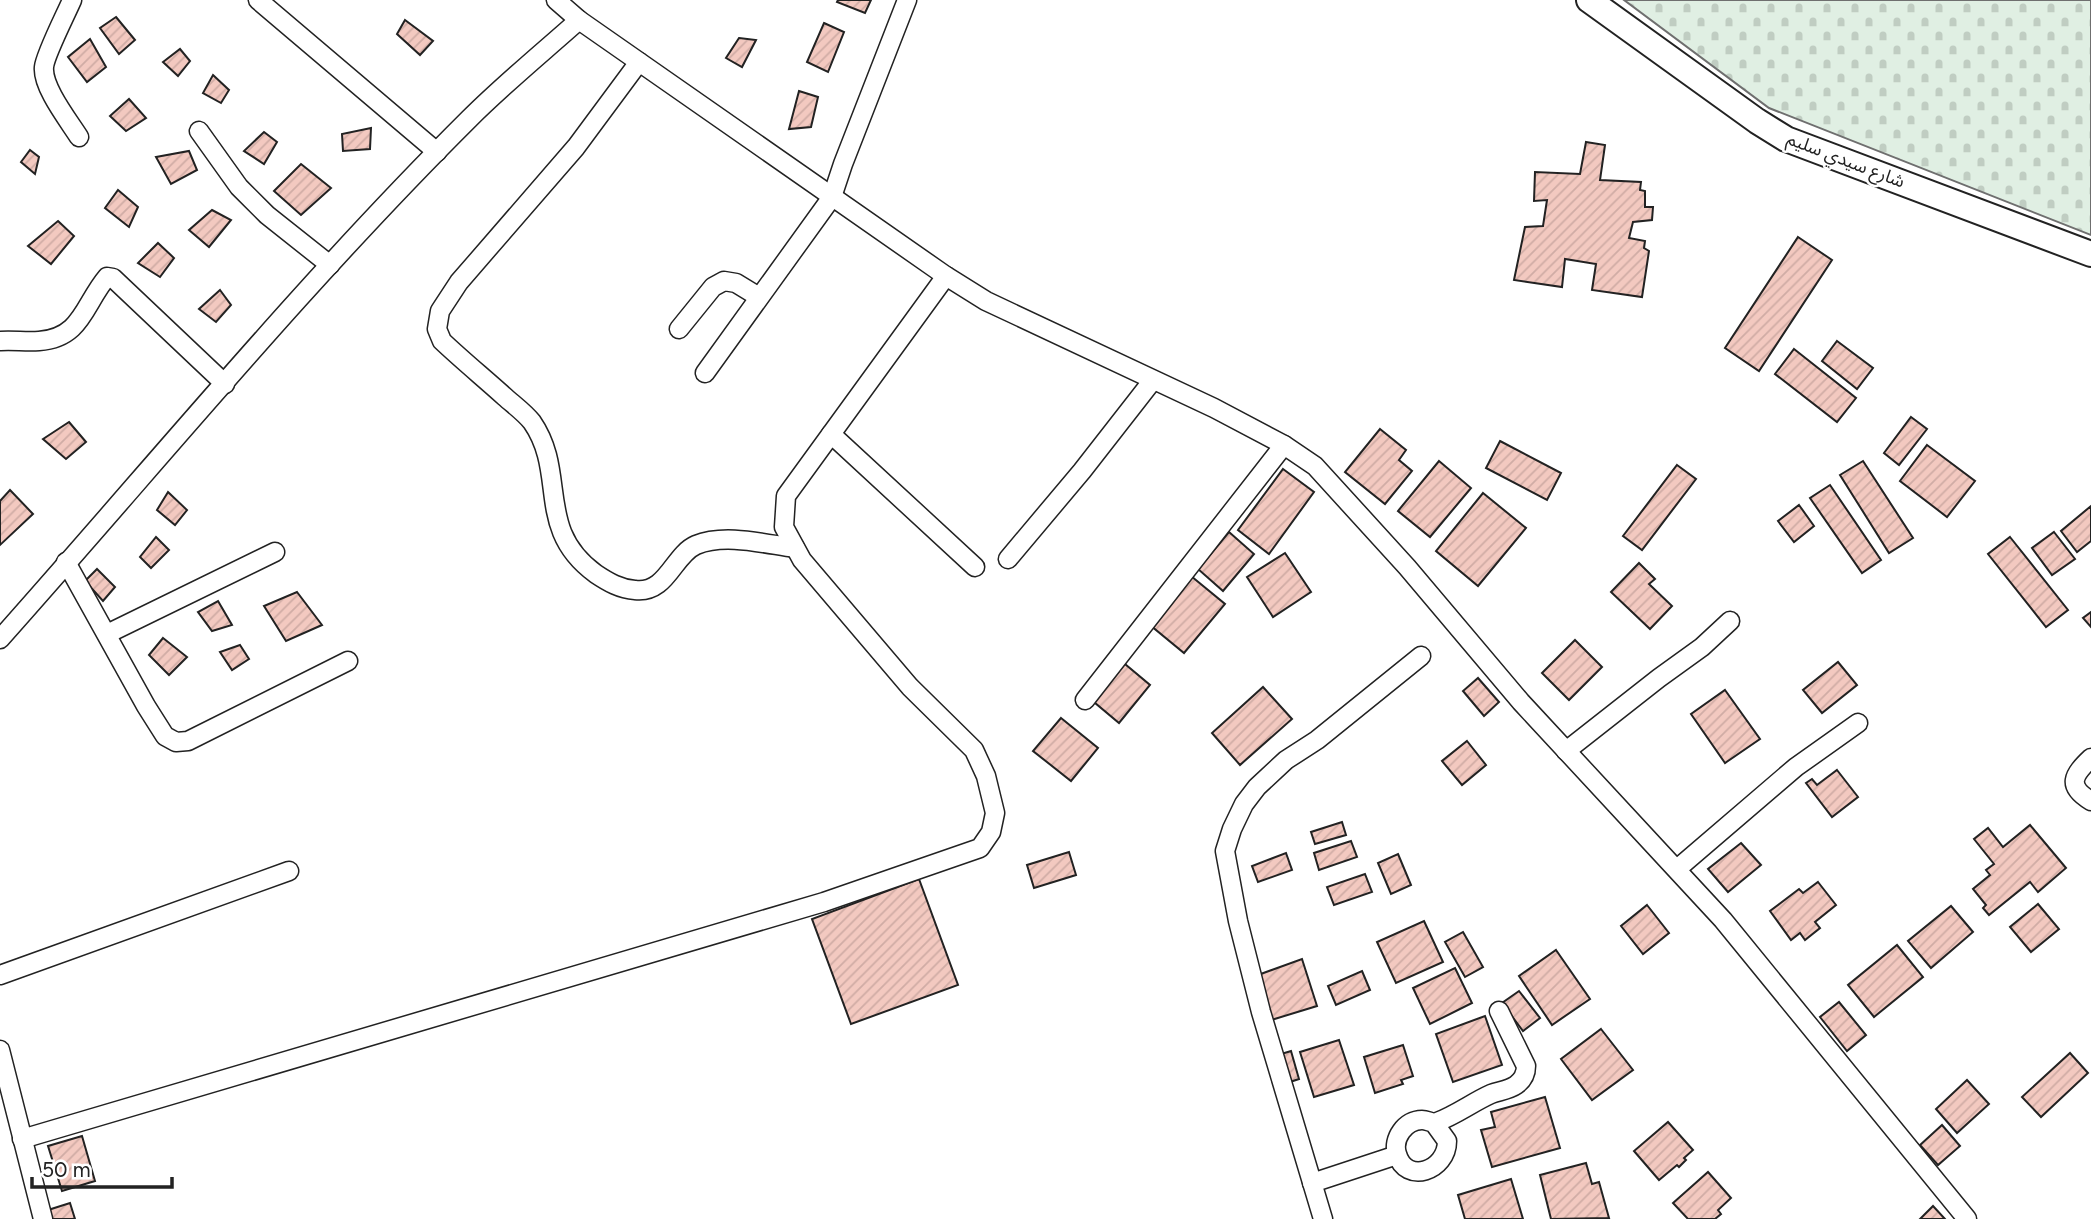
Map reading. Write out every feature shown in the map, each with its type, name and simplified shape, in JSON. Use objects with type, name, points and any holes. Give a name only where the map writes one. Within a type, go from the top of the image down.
[{"type":"main road","name":"شارع سيدي سليم","points":[[1589,0],[1786,139],[2091,254]]},
{"type":"street","points":[[72,0],[44,67],[46,82],[79,137]]},
{"type":"street","points":[[258,0],[437,152]]},
{"type":"street","points":[[556,0],[579,20],[946,276],[986,300],[1284,445],[1315,466],[1521,702],[1741,940],[1967,1219]]},
{"type":"street","points":[[705,373],[832,197],[907,0]]},
{"type":"street","points":[[0,639],[330,265],[471,117],[579,20]]},
{"type":"street","points":[[639,62],[576,147],[459,282],[440,311],[437,329],[442,341],[531,421],[548,460],[558,526],[564,540],[586,566],[610,583],[634,590],[655,586],[692,546],[717,539],[796,548]]},
{"type":"street","points":[[199,131],[239,187],[267,215],[330,265]]},
{"type":"street","points":[[22,1139],[824,902],[980,848],[991,832],[995,813],[986,776],[974,750],[910,687],[810,570],[784,527],[786,496],[946,276]]},
{"type":"street","points":[[0,341],[41,341],[66,333],[77,324],[107,277],[113,278],[225,384]]},
{"type":"street","points":[[679,329],[713,287],[724,281],[736,283],[759,297]]},
{"type":"street","points":[[1008,559],[1082,471],[1153,380]]},
{"type":"street","points":[[831,434],[975,567]]},
{"type":"street","points":[[1085,700],[1284,445]]},
{"type":"street","points":[[107,634],[275,552]]},
{"type":"street","points":[[66,562],[146,706],[165,736],[176,743],[188,741],[348,661]]},
{"type":"street","points":[[1566,751],[1702,647],[1730,621]]},
{"type":"street","points":[[1323,1219],[1261,1012],[1238,921],[1226,851],[1238,817],[1257,787],[1286,760],[1317,740],[1421,656]]},
{"type":"street","points":[[1676,869],[1796,767],[1858,723]]},
{"type":"street","points":[[2091,758],[2077,773],[2074,782],[2077,791],[2091,801]]},
{"type":"street","points":[[0,975],[289,871]]},
{"type":"street","points":[[1434,1123],[1447,1141],[1445,1154],[1436,1166],[1428,1170],[1412,1170],[1397,1155],[1397,1139],[1407,1126],[1419,1120],[1434,1123],[1493,1093],[1513,1087],[1524,1076],[1526,1066],[1499,1011]]},
{"type":"street","points":[[0,1050],[43,1219]]},
{"type":"street","points":[[1312,1183],[1397,1155]]},
{"type":"green space","points":[[1624,0],[2091,0],[2091,235],[1769,108]]},
{"type":"building","points":[[871,0],[865,13],[837,2]]},
{"type":"building","points":[[116,17],[135,40],[119,54],[100,28]]},
{"type":"building","points":[[405,20],[433,41],[420,55],[397,34]]},
{"type":"building","points":[[824,23],[844,32],[828,72],[807,62]]},
{"type":"building","points":[[739,38],[756,40],[742,67],[726,58]]},
{"type":"building","points":[[90,39],[106,67],[87,82],[68,57]]},
{"type":"building","points":[[180,49],[190,61],[178,76],[163,62]]},
{"type":"building","points":[[213,75],[229,90],[221,103],[203,93]]},
{"type":"building","points":[[799,91],[818,97],[811,127],[789,129]]},
{"type":"building","points":[[129,99],[146,118],[126,131],[110,116]]},
{"type":"building","points":[[371,128],[370,149],[343,151],[342,134]]},
{"type":"building","points":[[264,132],[277,142],[264,164],[244,151]]},
{"type":"building","points":[[1586,142],[1605,145],[1600,180],[1641,182],[1640,190],[1645,191],[1645,207],[1653,207],[1652,220],[1633,222],[1629,238],[1645,241],[1644,248],[1649,251],[1642,297],[1592,290],[1596,264],[1565,259],[1562,287],[1514,280],[1525,227],[1543,226],[1547,200],[1534,201],[1535,172],[1580,174]]},
{"type":"building","points":[[30,150],[39,157],[35,174],[21,162]]},
{"type":"building","points":[[189,151],[197,170],[171,184],[156,157]]},
{"type":"building","points":[[301,164],[331,188],[301,215],[274,191]]},
{"type":"building","points":[[118,190],[138,207],[129,227],[105,208]]},
{"type":"building","points":[[212,210],[231,220],[209,247],[189,230]]},
{"type":"building","points":[[58,221],[74,236],[51,264],[28,246]]},
{"type":"building","points":[[1798,237],[1832,260],[1759,371],[1725,348]]},
{"type":"building","points":[[158,243],[174,258],[160,277],[138,263]]},
{"type":"building","points":[[220,290],[231,305],[216,322],[199,309]]},
{"type":"building","points":[[1837,341],[1873,368],[1857,389],[1822,361]]},
{"type":"building","points":[[1794,349],[1856,398],[1837,422],[1775,374]]},
{"type":"building","points":[[1911,417],[1927,429],[1899,465],[1884,453]]},
{"type":"building","points":[[69,422],[86,442],[66,459],[43,439]]},
{"type":"building","points":[[1380,429],[1406,450],[1399,460],[1412,471],[1385,504],[1345,472]]},
{"type":"building","points":[[1500,441],[1561,473],[1547,500],[1486,468]]},
{"type":"building","points":[[1927,445],[1975,481],[1947,517],[1900,481]]},
{"type":"building","points":[[1439,461],[1471,488],[1430,537],[1398,511]]},
{"type":"building","points":[[1863,461],[1913,538],[1889,553],[1840,475]]},
{"type":"building","points":[[1677,465],[1696,479],[1642,550],[1623,536]]},
{"type":"building","points":[[1283,469],[1314,492],[1269,554],[1238,530]]},
{"type":"building","points":[[1830,485],[1881,560],[1862,573],[1810,498]]},
{"type":"building","points":[[10,490],[33,514],[0,545],[0,501]]},
{"type":"building","points":[[168,492],[187,510],[175,525],[157,510]]},
{"type":"building","points":[[1483,493],[1526,528],[1478,586],[1436,551]]},
{"type":"building","points":[[1799,505],[1814,526],[1794,542],[1778,521]]},
{"type":"building","points":[[2091,506],[2091,541],[2077,552],[2061,531]]},
{"type":"building","points":[[1229,532],[1254,554],[1223,591],[1198,569]]},
{"type":"building","points":[[2054,532],[2075,559],[2052,575],[2032,548]]},
{"type":"building","points":[[156,537],[169,550],[151,568],[140,557]]},
{"type":"building","points":[[2010,537],[2068,610],[2046,627],[1988,554]]},
{"type":"building","points":[[1285,553],[1311,592],[1273,617],[1247,577]]},
{"type":"building","points":[[1639,563],[1655,579],[1649,584],[1672,606],[1650,629],[1611,592]]},
{"type":"building","points":[[97,569],[115,587],[103,601],[85,581]]},
{"type":"building","points":[[1191,576],[1225,604],[1184,653],[1150,625]]},
{"type":"building","points":[[297,592],[322,625],[286,641],[264,606]]},
{"type":"building","points":[[218,601],[232,625],[212,631],[198,612]]},
{"type":"building","points":[[2091,612],[2091,627],[2083,618]]},
{"type":"building","points":[[163,638],[187,657],[169,675],[149,655]]},
{"type":"building","points":[[1575,640],[1602,667],[1569,700],[1542,673]]},
{"type":"building","points":[[240,645],[249,659],[232,670],[220,652]]},
{"type":"building","points":[[1119,659],[1150,685],[1119,723],[1088,697]]},
{"type":"building","points":[[1838,662],[1857,685],[1822,713],[1803,690]]},
{"type":"building","points":[[1478,678],[1499,702],[1484,716],[1463,691]]},
{"type":"building","points":[[1263,687],[1292,719],[1240,765],[1212,733]]},
{"type":"building","points":[[1725,690],[1760,739],[1725,763],[1691,714]]},
{"type":"building","points":[[1061,718],[1098,748],[1071,781],[1033,751]]},
{"type":"building","points":[[1467,741],[1486,765],[1462,785],[1442,761]]},
{"type":"building","points":[[1837,770],[1858,797],[1832,817],[1806,783],[1812,779],[1817,785]]},
{"type":"building","points":[[1342,822],[1346,835],[1315,844],[1311,832]]},
{"type":"building","points":[[2030,825],[2066,868],[2038,892],[2030,882],[1989,915],[1983,908],[1986,905],[1973,889],[1990,875],[1986,870],[1994,864],[1974,839],[1988,828],[2003,847]]},
{"type":"building","points":[[1351,841],[1357,857],[1319,870],[1314,853]]},
{"type":"building","points":[[1741,843],[1761,865],[1728,892],[1708,869]]},
{"type":"building","points":[[1069,852],[1076,875],[1034,888],[1027,865]]},
{"type":"building","points":[[1286,853],[1292,870],[1258,882],[1252,866]]},
{"type":"building","points":[[1398,854],[1411,885],[1391,894],[1378,863]]},
{"type":"building","points":[[1365,874],[1372,892],[1334,905],[1327,887]]},
{"type":"building","points":[[919,879],[958,985],[851,1024],[812,919]]},
{"type":"building","points":[[1818,882],[1836,905],[1815,922],[1820,928],[1805,940],[1800,933],[1791,940],[1770,911],[1799,889],[1803,893]]},
{"type":"building","points":[[2038,904],[2059,929],[2031,952],[2010,927]]},
{"type":"building","points":[[1647,905],[1669,933],[1643,954],[1621,926]]},
{"type":"building","points":[[1951,906],[1973,932],[1931,968],[1908,941]]},
{"type":"building","points":[[1424,921],[1443,962],[1396,983],[1377,942]]},
{"type":"building","points":[[1463,932],[1483,967],[1465,977],[1445,942]]},
{"type":"building","points":[[1897,945],[1923,977],[1874,1017],[1848,985]]},
{"type":"building","points":[[1556,950],[1590,999],[1552,1025],[1519,976]]},
{"type":"building","points":[[1302,959],[1317,1006],[1268,1021],[1258,975]]},
{"type":"building","points":[[1455,968],[1472,1003],[1430,1024],[1413,988]]},
{"type":"building","points":[[1362,971],[1370,990],[1336,1005],[1328,986]]},
{"type":"building","points":[[1519,991],[1540,1018],[1523,1031],[1502,1003]]},
{"type":"building","points":[[1839,1002],[1866,1035],[1847,1051],[1820,1017]]},
{"type":"building","points":[[1485,1016],[1502,1065],[1453,1082],[1436,1034]]},
{"type":"building","points":[[1601,1029],[1633,1070],[1592,1100],[1561,1059]]},
{"type":"building","points":[[1339,1040],[1354,1085],[1314,1097],[1300,1052]]},
{"type":"building","points":[[1403,1045],[1413,1076],[1401,1080],[1403,1084],[1375,1093],[1364,1057]]},
{"type":"building","points":[[1291,1051],[1299,1079],[1287,1083],[1278,1055]]},
{"type":"building","points":[[2070,1053],[2088,1073],[2041,1117],[2022,1097]]},
{"type":"building","points":[[1967,1080],[1989,1104],[1957,1133],[1936,1109]]},
{"type":"building","points":[[1545,1097],[1560,1148],[1492,1167],[1481,1130],[1495,1127],[1491,1112]]},
{"type":"building","points":[[1668,1122],[1693,1150],[1679,1167],[1677,1165],[1659,1180],[1634,1151]]},
{"type":"building","points":[[1942,1125],[1960,1146],[1938,1165],[1920,1145]]},
{"type":"building","points":[[82,1136],[95,1181],[62,1191],[48,1146]]},
{"type":"building","points":[[1586,1163],[1592,1184],[1599,1182],[1609,1218],[1551,1219],[1540,1175]]},
{"type":"building","points":[[1708,1172],[1731,1198],[1718,1210],[1721,1214],[1715,1219],[1688,1219],[1673,1203]]},
{"type":"building","points":[[1511,1179],[1523,1219],[1465,1219],[1458,1195]]},
{"type":"building","points":[[70,1203],[75,1219],[48,1219],[45,1211]]},
{"type":"building","points":[[1933,1206],[1945,1219],[1920,1219]]}]
